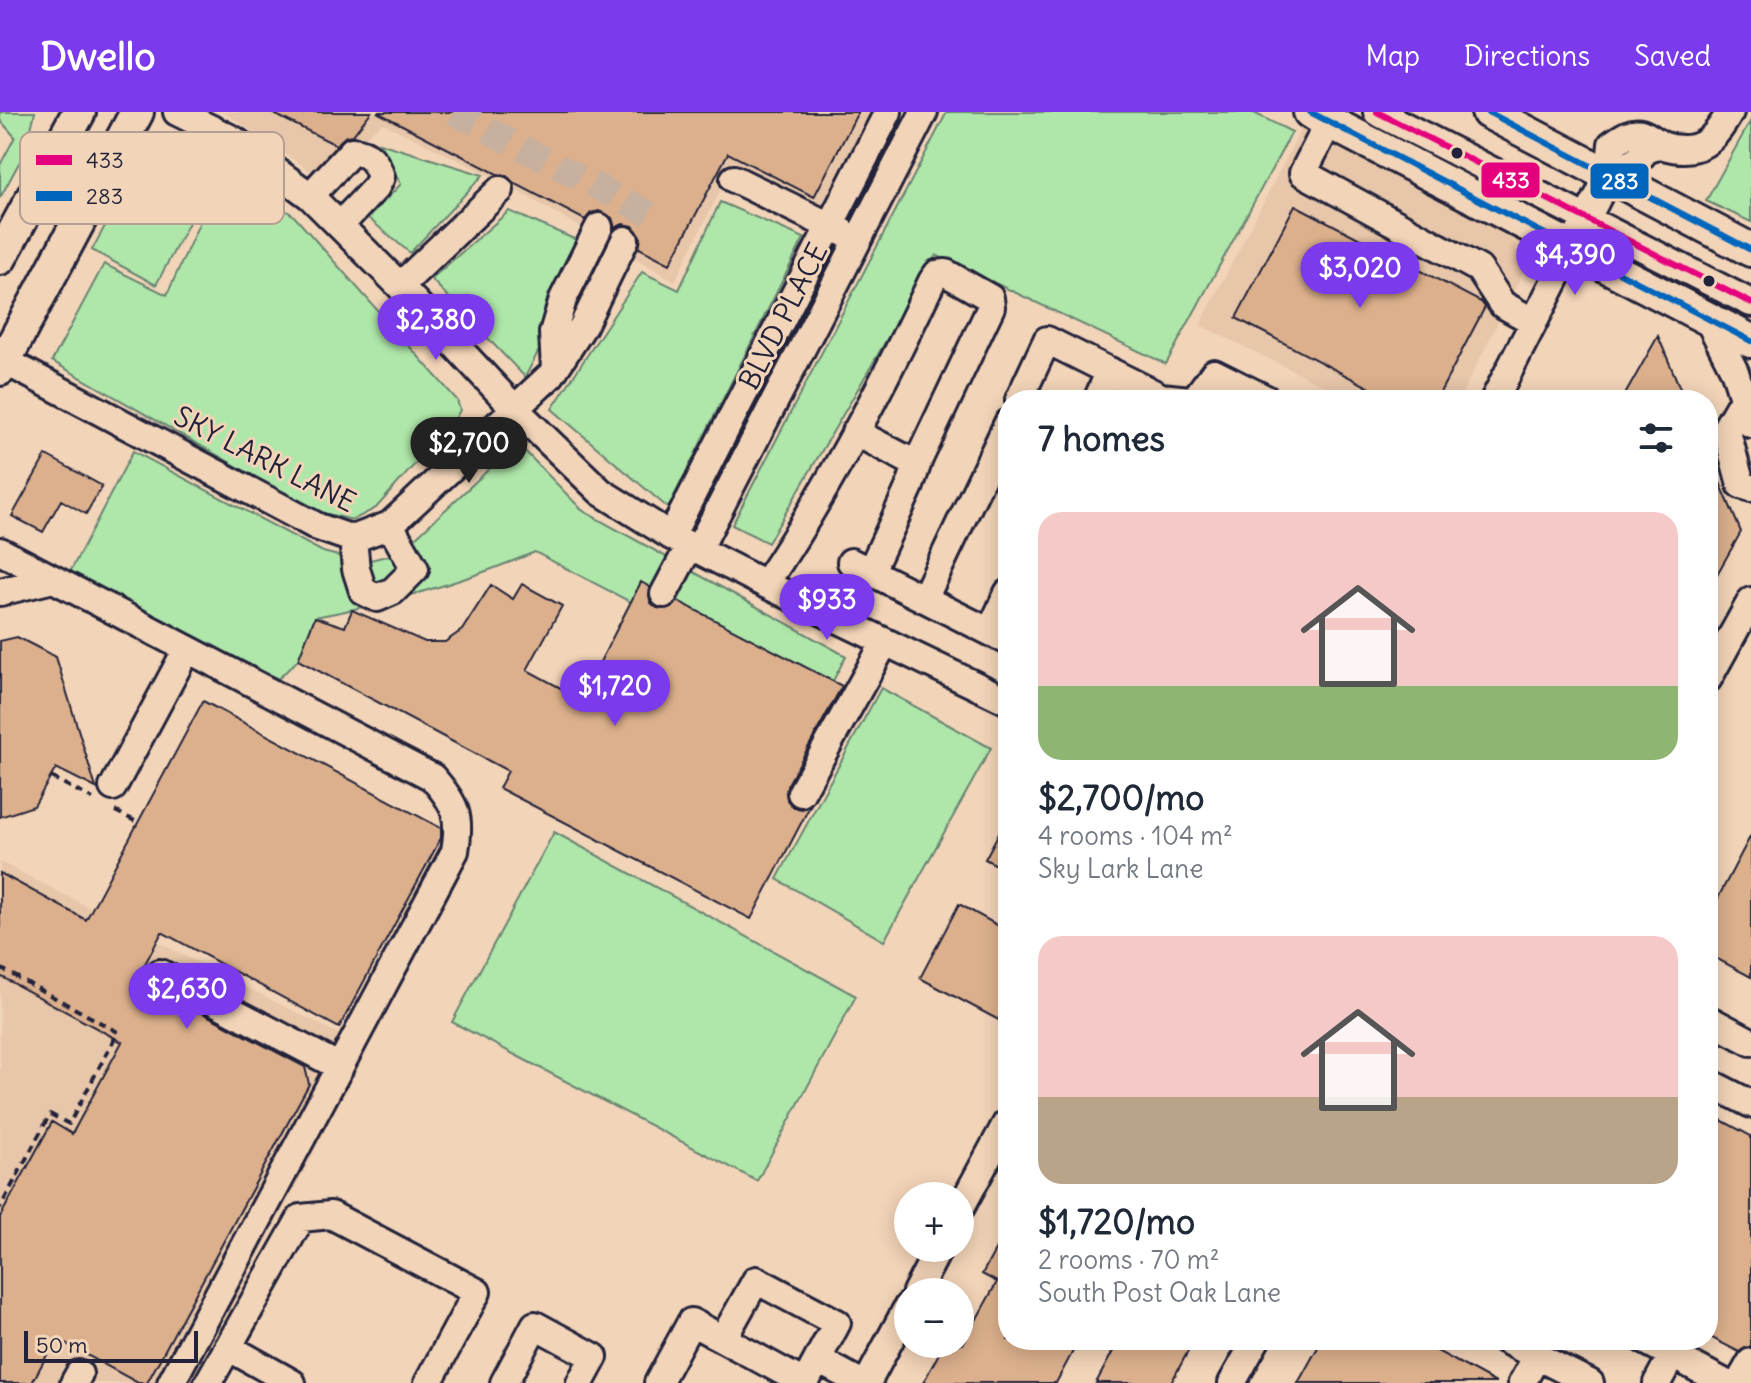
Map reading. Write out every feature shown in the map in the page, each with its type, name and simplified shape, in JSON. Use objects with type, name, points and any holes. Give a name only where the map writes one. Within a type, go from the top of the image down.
[{"type":"main road","points":[[68,132],[79,112]]},
{"type":"main road","points":[[126,132],[137,112]]},
{"type":"main road","points":[[1488,112],[1751,250]]},
{"type":"main road","points":[[1320,117],[1751,344]]},
{"type":"main road","points":[[0,258],[20,221]]},
{"type":"main road","points":[[2,365],[77,224]]},
{"type":"street","points":[[177,112],[218,132]]},
{"type":"street","name":"BLVD PLACE","points":[[686,544],[829,226],[888,112]]},
{"type":"street","name":"BLVD PLACE","points":[[686,544],[858,240],[924,112]]},
{"type":"street","points":[[1377,112],[1751,285]]},
{"type":"street","points":[[1412,112],[1751,303]]},
{"type":"street","points":[[1499,390],[1609,175],[1638,160],[1646,150],[1661,145],[1680,149],[1701,148],[1719,131],[1730,112]]},
{"type":"street","points":[[1320,117],[1303,173],[1479,269],[1502,304],[1534,322]]},
{"type":"street","points":[[310,196],[352,151],[362,151],[369,156],[378,166],[381,177],[376,187],[341,224]]},
{"type":"street","points":[[284,177],[341,224],[515,409],[601,492],[686,544],[998,696]]},
{"type":"street","points":[[734,179],[858,240]]},
{"type":"street","points":[[400,286],[500,190]]},
{"type":"street","points":[[555,369],[553,333],[563,299],[599,227]]},
{"type":"street","name":"SKY LARK LANE","points":[[2,365],[318,527],[353,539],[390,525],[555,369],[583,326],[625,240]]},
{"type":"street","points":[[765,584],[794,542],[855,432],[893,363],[932,281],[937,274],[946,273],[990,298],[991,307],[919,459],[910,486],[860,568],[998,636]]},
{"type":"street","points":[[1708,319],[1735,372],[1747,412],[1726,428],[1741,485],[1751,488]]},
{"type":"street","points":[[1024,390],[1047,340],[1145,390]]},
{"type":"street","points":[[1735,372],[1751,344]]},
{"type":"street","points":[[1101,390],[1110,371]]},
{"type":"street","points":[[1200,390],[1214,373],[1235,390]]},
{"type":"street","points":[[855,432],[912,462],[919,459]]},
{"type":"street","points":[[924,599],[998,444]]},
{"type":"street","points":[[353,539],[356,569],[363,591],[377,598],[411,587],[415,569],[390,525]]},
{"type":"street","points":[[664,594],[686,544]]},
{"type":"street","points":[[0,551],[432,777],[447,794],[457,813],[459,830],[455,851],[390,954],[356,1016],[340,1067],[171,1383]]},
{"type":"street","points":[[0,592],[53,579]]},
{"type":"street","points":[[1718,661],[1751,601]]},
{"type":"street","points":[[801,793],[885,642]]},
{"type":"street","points":[[113,787],[187,649]]},
{"type":"street","points":[[160,973],[340,1067]]},
{"type":"street","points":[[1718,1024],[1751,1042]]},
{"type":"street","points":[[1718,1087],[1751,1104]]},
{"type":"street","points":[[974,1183],[998,1139]]},
{"type":"street","points":[[208,1383],[301,1218],[331,1215],[477,1292],[428,1383]]},
{"type":"street","points":[[658,1383],[691,1322],[804,1383],[837,1323],[756,1280],[723,1339]]},
{"type":"street","points":[[504,1383],[535,1325],[594,1357],[580,1383]]},
{"type":"street","points":[[867,1383],[894,1332]]},
{"type":"street","points":[[228,1347],[263,1376],[292,1383]]},
{"type":"street","points":[[1232,1383],[1250,1350]]},
{"type":"street","points":[[1525,1350],[1578,1380]]},
{"type":"street","points":[[1657,1383],[1675,1350]]},
{"type":"street","points":[[1679,1350],[1725,1383]]},
{"type":"street","points":[[1522,1383],[1537,1356]]},
{"type":"street","points":[[818,1360],[861,1383]]},
{"type":"street","points":[[1739,1383],[1751,1362]]},
{"type":"path","points":[[0,968],[118,1032],[69,1124],[50,1114],[0,1208]]},
{"type":"shaded area","points":[[224,112],[876,112],[815,234],[722,187],[675,281],[494,178],[383,123],[316,175],[284,153],[284,132],[253,132]]},
{"type":"shaded area","points":[[1304,124],[1511,235],[1524,270],[1464,390],[1333,390],[1200,325]]},
{"type":"shaded area","points":[[0,862],[368,1049],[192,1383],[0,1383]]},
{"type":"green space","points":[[0,112],[35,112],[30,132],[20,132],[20,161],[0,198],[0,165],[15,137],[0,120]]},
{"type":"green space","points":[[947,112],[1252,112],[1292,132],[1166,364],[936,255],[768,543],[732,525]]},
{"type":"green space","points":[[1751,120],[1751,222],[1706,201]]},
{"type":"green space","points":[[379,143],[483,175],[410,253],[368,218],[401,184]]},
{"type":"green space","points":[[720,202],[804,238],[668,508],[552,409],[642,272],[679,290]]},
{"type":"green space","points":[[284,209],[293,215],[457,400],[460,410],[376,508],[353,520],[315,511],[52,361],[104,264],[167,295],[199,224],[284,224]]},
{"type":"green space","points":[[509,211],[593,247],[525,377],[431,279]]},
{"type":"green space","points":[[106,224],[188,224],[156,285],[92,250]]},
{"type":"green space","points":[[517,443],[583,511],[846,656],[822,702],[535,552],[426,590],[315,617],[298,660],[278,679],[69,574],[133,451],[323,552],[362,562],[399,553]]},
{"type":"green space","points":[[881,688],[991,748],[884,941],[777,879]]},
{"type":"green space","points":[[554,832],[856,996],[757,1181],[452,1022]]},
{"type":"building","points":[[270,112],[371,112],[353,135],[346,136],[336,145]]},
{"type":"building","points":[[377,112],[858,112],[814,197],[728,153],[670,264],[639,248],[641,238],[633,226],[623,224],[615,228],[612,218],[599,211],[591,213],[585,220],[514,183],[505,175],[497,174]]},
{"type":"building","points":[[1295,205],[1481,302],[1485,307],[1441,390],[1374,390],[1236,318]]},
{"type":"building","points":[[1658,336],[1681,390],[1628,390]]},
{"type":"building","points":[[46,455],[102,486],[86,514],[61,500],[43,532],[12,516]]},
{"type":"building","points":[[1718,478],[1741,532],[1718,572]]},
{"type":"building","points":[[641,582],[650,587],[650,602],[657,608],[672,608],[678,601],[842,686],[787,786],[787,800],[793,807],[802,809],[810,806],[751,919],[499,788],[508,771],[298,660],[315,617],[345,627],[352,610],[425,642],[445,642],[462,630],[491,585],[513,599],[522,584],[562,606],[527,670],[581,699]]},
{"type":"building","points":[[17,637],[56,657],[96,788],[56,768],[34,806],[0,817],[0,641]]},
{"type":"building","points":[[203,701],[441,828],[441,838],[339,1028],[162,932],[139,975],[153,987],[305,1067],[309,1084],[147,1383],[138,1383],[56,1338],[32,1383],[0,1383],[0,1217],[52,1122],[72,1134],[122,1042],[0,976],[0,873],[86,920]]},
{"type":"building","points":[[998,835],[998,866],[985,859]]},
{"type":"building","points":[[1751,835],[1751,977],[1718,959],[1718,898]]},
{"type":"building","points":[[959,904],[998,925],[998,1020],[920,978]]},
{"type":"building","points":[[1718,1118],[1751,1136],[1751,1346],[1739,1352],[1718,1341]]},
{"type":"building","points":[[998,1245],[998,1350],[1074,1350],[1056,1383],[923,1383],[936,1358],[974,1358],[974,1324],[997,1282],[982,1274]]},
{"type":"building","points":[[1114,1350],[1189,1350],[1171,1383],[1096,1383]]},
{"type":"building","points":[[1316,1350],[1435,1350],[1496,1383],[1298,1383]]},
{"type":"tunnel","points":[[453,112],[658,218]]},
{"type":"transit line","name":"283","points":[[1310,112],[1751,341]]},
{"type":"transit line","name":"433","points":[[1377,112],[1751,303]]},
{"type":"transit line","name":"283","points":[[1488,112],[1751,250]]}]
